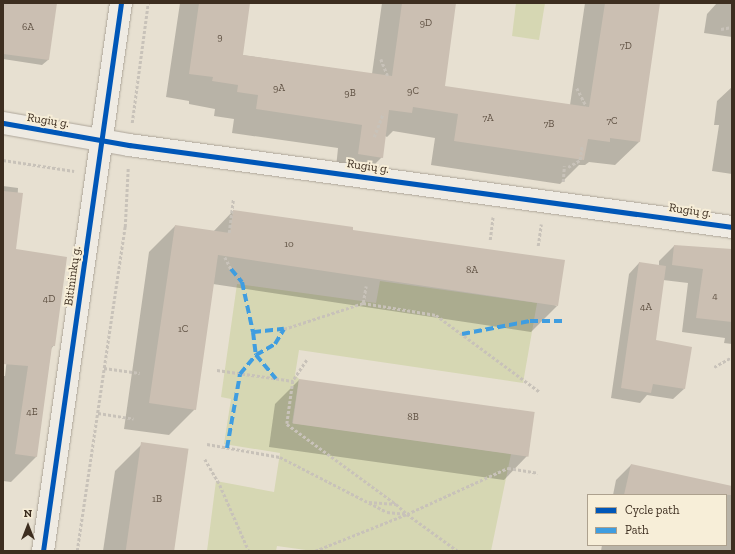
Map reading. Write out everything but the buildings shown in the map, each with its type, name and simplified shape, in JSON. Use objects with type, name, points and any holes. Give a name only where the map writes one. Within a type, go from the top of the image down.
[{"type":"street","name":"Bitininkų g.","points":[[43,551],[121,3]]},
{"type":"street","name":"Rugių g.","points":[[3,123],[102,139],[129,145],[732,227]]},
{"type":"path","points":[[77,551],[125,227],[129,145],[148,3]]},
{"type":"path","points":[[721,29],[732,26]]},
{"type":"path","points":[[381,59],[388,76]]},
{"type":"path","points":[[577,88],[586,106]]},
{"type":"path","points":[[374,138],[383,114]]},
{"type":"path","points":[[568,167],[580,160],[582,145]]},
{"type":"path","points":[[3,160],[97,175]]},
{"type":"path","points":[[229,233],[233,199]]},
{"type":"path","points":[[490,240],[492,225]]},
{"type":"path","points":[[538,246],[540,231]]},
{"type":"path","points":[[225,257],[231,269]]},
{"type":"path","points":[[363,303],[366,286]]},
{"type":"path","points":[[284,329],[363,303],[436,315],[540,392]]},
{"type":"path","points":[[714,367],[732,357]]},
{"type":"path","points":[[307,360],[293,381],[287,424],[458,551]]},
{"type":"path","points":[[104,368],[140,373]]},
{"type":"path","points":[[217,370],[293,381]]},
{"type":"path","points":[[98,412],[134,419]]},
{"type":"path","points":[[207,444],[280,457],[387,512],[407,514]]},
{"type":"path","points":[[205,459],[220,485],[249,551]]},
{"type":"path","points":[[315,551],[407,514],[508,468],[538,473]]},
{"type":"path","points":[[367,502],[396,504]]},
{"type":"green space","points":[[516,3],[545,3],[539,40],[512,36]]},
{"type":"green space","points":[[380,281],[537,303],[523,383],[299,350],[295,375],[299,379],[292,423],[511,454],[491,551],[313,551],[277,546],[276,551],[207,551],[216,481],[274,492],[280,453],[224,444],[231,399],[221,397],[237,284],[376,303]]},
{"type":"marked path","points":[[231,269],[242,282],[253,332],[256,355],[276,379]]},
{"type":"marked path","points":[[462,334],[530,321],[564,321]]},
{"type":"marked path","points":[[253,332],[284,329]]},
{"type":"marked path","points":[[227,448],[240,374],[256,355],[275,344],[284,329]]},
{"type":"cycle path","points":[[43,551],[121,3]]},
{"type":"cycle path","points":[[3,123],[129,145],[732,227]]}]
